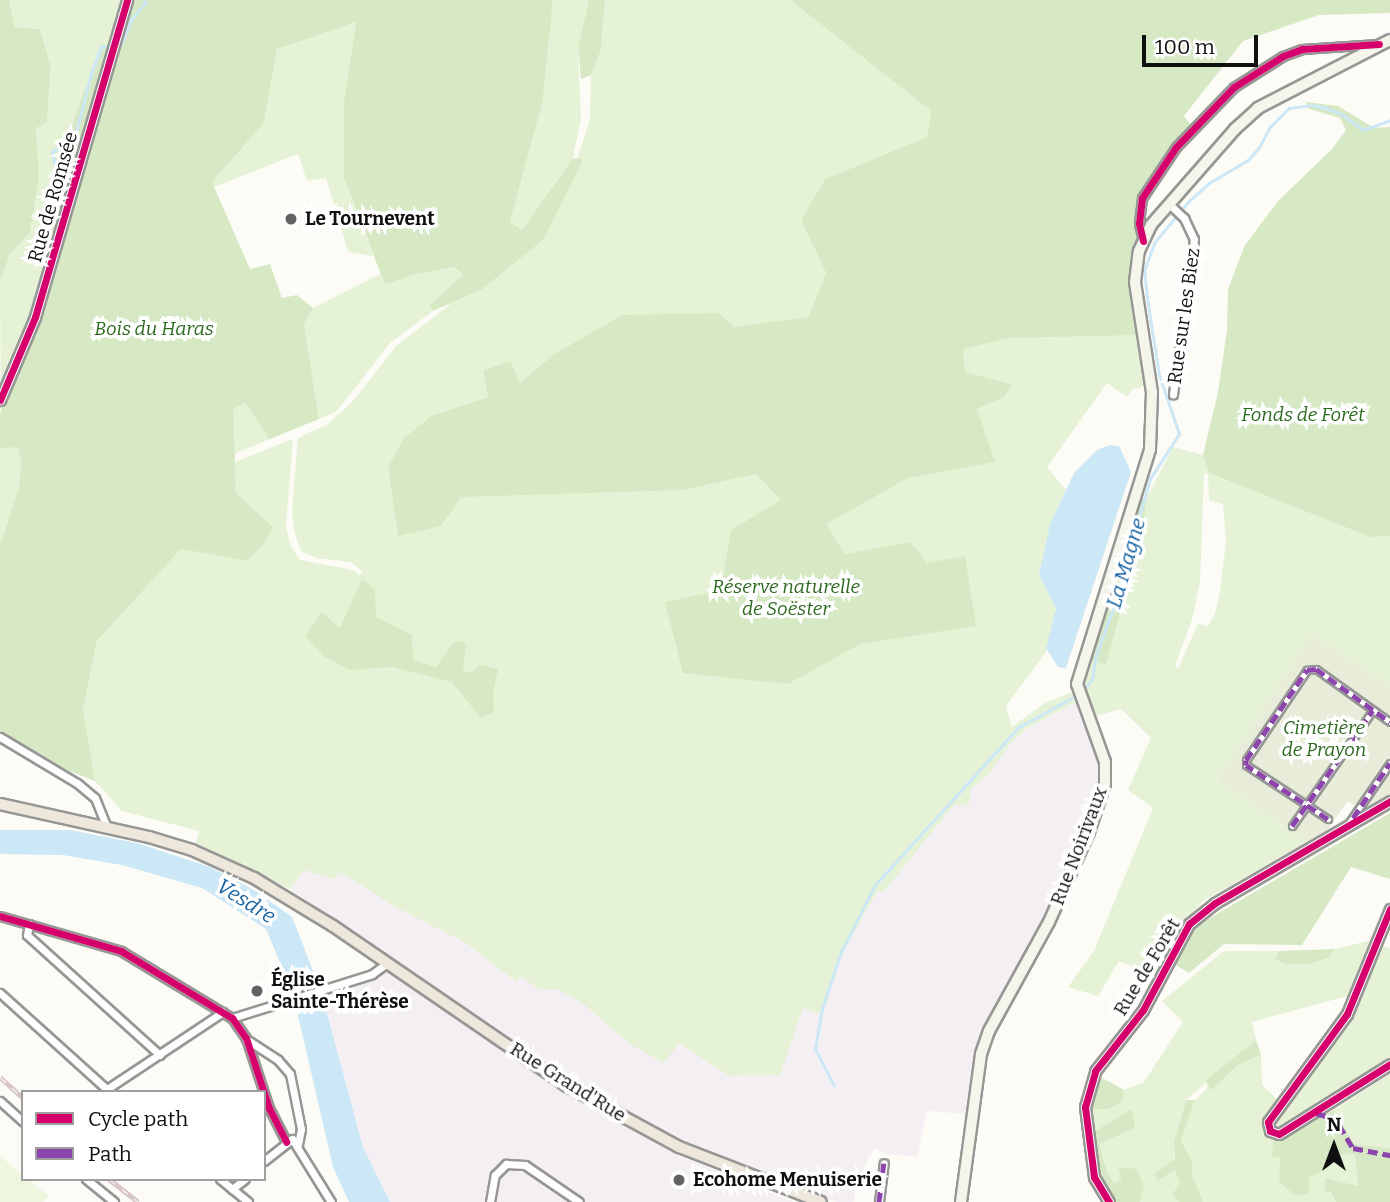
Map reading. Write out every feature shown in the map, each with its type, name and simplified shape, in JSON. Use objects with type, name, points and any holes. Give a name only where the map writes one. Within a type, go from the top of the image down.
[{"type":"main road","name":"Rue Noirivaux","points":[[961,1202],[981,1054],[989,1031],[1049,922],[1089,832],[1105,784],[1105,762],[1079,693],[1077,677],[1150,449],[1152,392],[1135,282],[1139,251],[1151,225],[1172,207],[1258,108],[1390,40]]},
{"type":"main road","name":"Rue Grand'Rue","points":[[0,804],[192,850],[267,886],[333,926],[568,1086],[679,1147],[816,1201]]},
{"type":"street","name":"Rue de Romsée","points":[[0,400],[35,317],[127,0]]},
{"type":"street","points":[[1143,241],[1139,223],[1142,198],[1175,147],[1234,87],[1283,56],[1302,49],[1379,44]]},
{"type":"street","name":"Rue sur les Biez","points":[[1172,207],[1184,218],[1194,239],[1173,395]]},
{"type":"street","points":[[1328,820],[1246,765],[1246,760],[1305,673],[1315,669],[1390,722]]},
{"type":"street","points":[[1292,826],[1373,710]]},
{"type":"street","points":[[0,737],[77,783],[94,798],[107,828]]},
{"type":"street","points":[[1347,826],[1390,763]]},
{"type":"street","name":"Rue de Forêt","points":[[1108,1202],[1094,1177],[1085,1107],[1096,1071],[1143,1010],[1189,924],[1215,903],[1390,801]]},
{"type":"street","points":[[1390,909],[1347,1014],[1268,1122],[1270,1131],[1279,1134],[1390,1064]]},
{"type":"street","points":[[0,916],[121,951],[223,1012],[232,1018],[246,1038],[264,1090]]},
{"type":"street","points":[[29,924],[27,935],[160,1055]]},
{"type":"street","points":[[232,1018],[372,974],[387,963]]},
{"type":"street","points":[[0,993],[109,1090],[223,1012]]},
{"type":"street","points":[[246,1038],[278,1060],[290,1074],[301,1129],[298,1145]]},
{"type":"street","points":[[266,1096],[286,1142]]},
{"type":"street","points":[[0,1101],[21,1120]]},
{"type":"street","points":[[266,1159],[292,1139],[331,1202]]},
{"type":"street","points":[[879,1202],[884,1163]]},
{"type":"street","points":[[490,1202],[495,1175],[506,1164],[525,1165],[579,1202]]},
{"type":"street","points":[[88,1181],[114,1202]]},
{"type":"street","points":[[222,1181],[248,1202]]},
{"type":"street","points":[[232,1189],[242,1181]]},
{"type":"shaded area","points":[[1076,702],[1102,765],[1101,788],[1067,877],[979,1044],[968,1114],[927,1111],[917,1157],[887,1154],[875,1149],[868,1157],[853,1202],[837,1202],[712,1158],[583,1086],[290,889],[304,870],[334,879],[340,871],[399,909],[466,943],[516,982],[520,976],[539,989],[559,990],[582,1003],[631,1045],[664,1063],[676,1041],[729,1076],[779,1075],[803,1008],[822,1015],[841,956],[878,890],[883,893],[953,805],[989,774],[1010,744],[1026,729]]},
{"type":"shaded area","points":[[391,971],[566,1091],[677,1155],[794,1202],[390,1202],[363,1147],[321,991]]},
{"type":"green space","points":[[0,0],[9,0],[15,27],[40,29],[51,66],[47,123],[36,128],[39,178],[30,233],[10,254],[0,282]]},
{"type":"green space","points":[[9,0],[134,0],[121,43],[103,45],[92,78],[83,92],[67,142],[51,151],[61,187],[50,237],[48,288],[35,334],[1,414],[0,282],[10,254],[30,233],[39,178],[36,127],[47,123],[51,66],[40,29],[15,27]]},
{"type":"green space","name":"Bois du Haras","points":[[134,0],[553,0],[543,100],[510,222],[522,230],[573,158],[583,160],[543,240],[481,290],[433,311],[429,306],[463,275],[454,267],[412,275],[385,285],[344,178],[344,101],[356,22],[277,49],[264,123],[212,182],[250,269],[270,264],[282,298],[297,295],[313,308],[304,324],[319,419],[270,439],[245,403],[233,409],[236,493],[273,527],[263,545],[247,561],[181,549],[97,641],[83,709],[95,781],[59,767],[23,746],[0,737],[0,545],[19,487],[21,459],[18,447],[0,449],[0,413],[35,334],[48,288],[50,237],[61,187],[51,151],[67,142],[83,92],[92,78],[103,45],[121,43]]},
{"type":"green space","points":[[553,0],[589,0],[578,47],[581,118],[573,158],[522,230],[510,222],[543,100]]},
{"type":"green space","points":[[589,0],[605,0],[601,50],[591,75],[581,79],[578,47]]},
{"type":"green space","name":"Réserve naturelle de Soëster","points":[[605,0],[790,0],[931,111],[927,137],[825,179],[801,220],[826,273],[808,317],[553,355],[518,383],[511,361],[483,370],[488,397],[431,416],[403,439],[388,467],[398,536],[544,415],[801,353],[1168,79],[1173,147],[1135,212],[1127,274],[1145,386],[1133,389],[1127,397],[1107,383],[1047,467],[1066,490],[1050,524],[1039,574],[1055,602],[1056,616],[1046,652],[1006,706],[1012,727],[1045,703],[1072,692],[1076,702],[1026,729],[1010,744],[989,774],[971,789],[969,804],[953,806],[883,893],[878,890],[841,956],[822,1015],[803,1008],[780,1075],[729,1076],[679,1043],[664,1063],[631,1045],[582,1003],[559,990],[539,989],[520,976],[516,982],[466,943],[399,909],[340,872],[334,879],[304,870],[290,889],[196,843],[199,831],[122,811],[95,781],[83,709],[97,641],[181,549],[247,561],[273,527],[236,493],[235,462],[293,439],[286,526],[290,545],[300,560],[353,570],[359,575],[363,572],[351,562],[316,558],[301,551],[294,531],[292,512],[298,438],[328,424],[354,400],[396,346],[452,303],[481,290],[583,161],[577,159],[590,119],[591,75],[601,50]]},
{"type":"green space","points":[[790,0],[1390,0],[1390,13],[1319,15],[1243,41],[1184,116],[1191,125],[1140,198],[1136,213],[1137,234],[1129,274],[1137,335],[1009,338],[963,349],[965,372],[1013,385],[1004,397],[977,409],[995,462],[908,478],[826,524],[845,554],[910,542],[927,563],[965,556],[976,626],[860,644],[788,684],[683,673],[665,602],[721,590],[731,530],[781,500],[756,474],[682,490],[461,497],[441,526],[398,536],[388,467],[403,439],[431,416],[488,397],[483,370],[511,361],[519,383],[553,355],[622,315],[718,313],[734,327],[808,317],[826,273],[801,220],[825,179],[927,137],[931,111]]},
{"type":"green space","points":[[356,21],[344,101],[344,178],[373,256],[348,252],[326,178],[307,181],[298,154],[214,187],[212,182],[264,123],[277,49]]},
{"type":"green space","name":"Fonds de Forêt","points":[[1305,102],[1338,106],[1374,128],[1390,127],[1390,536],[1370,537],[1209,473],[1203,455],[1218,392],[1227,330],[1228,289],[1245,245],[1278,201],[1332,149],[1346,130],[1340,118],[1309,109]]},
{"type":"green space","points":[[454,267],[463,276],[429,306],[433,311],[390,343],[337,411],[319,419],[304,324],[313,308],[380,274],[385,285],[412,275]]},
{"type":"green space","points":[[245,403],[270,439],[234,454],[232,409]]},
{"type":"green space","points":[[18,447],[21,458],[19,487],[0,545],[0,449]]},
{"type":"green space","points":[[1173,447],[1203,455],[1209,473],[1370,537],[1390,536],[1390,686],[1312,635],[1217,780],[1306,842],[1203,901],[1181,928],[1157,977],[1119,961],[1098,996],[1068,987],[1094,951],[1153,808],[1128,790],[1151,738],[1121,709],[1094,716],[1082,683],[1090,661],[1106,665],[1144,527],[1146,499]],"holes":[[[1208,473],[1209,501],[1223,504],[1226,542],[1220,591],[1215,614],[1208,626],[1198,624],[1178,669],[1175,665],[1192,620],[1200,581],[1204,475]]]},
{"type":"green space","points":[[1140,497],[1146,499],[1144,527],[1106,665],[1090,661]]},
{"type":"green space","points":[[362,579],[375,589],[376,617],[412,635],[413,660],[436,667],[455,641],[466,643],[463,671],[470,673],[480,665],[498,669],[493,694],[494,712],[481,718],[452,682],[392,667],[350,670],[325,657],[305,637],[321,612],[340,628]]},
{"type":"green space","name":"Cimetière de Prayon","points":[[1312,634],[1390,686],[1390,794],[1361,810],[1348,801],[1326,832],[1306,842],[1217,780]]},
{"type":"green space","points":[[1390,813],[1390,879],[1351,867],[1302,945],[1224,944],[1189,973],[1174,964],[1198,925]]},
{"type":"green space","points":[[1372,940],[1351,995],[1252,1022],[1256,1040],[1186,1100],[1174,1140],[1175,1170],[1180,1184],[1172,1194],[1179,1202],[1140,1202],[1118,1168],[1121,1179],[1114,1183],[1108,1174],[1099,1144],[1135,1128],[1132,1110],[1092,1133],[1090,1109],[1109,1109],[1122,1102],[1124,1090],[1144,1082],[1183,1022],[1162,1001],[1224,951],[1279,951],[1275,959],[1328,958],[1335,949]]},
{"type":"green space","points":[[1380,945],[1390,948],[1390,1061],[1284,1129],[1278,1127],[1276,1120],[1282,1107],[1354,1011]]},
{"type":"green space","points":[[1335,949],[1328,958],[1308,964],[1285,964],[1275,959],[1279,951]]},
{"type":"green space","points":[[1256,1040],[1261,1055],[1238,1065],[1211,1090],[1206,1080]]},
{"type":"green space","points":[[1261,1055],[1262,1085],[1278,1100],[1263,1125],[1265,1132],[1274,1139],[1271,1157],[1280,1158],[1309,1178],[1330,1166],[1332,1156],[1355,1154],[1358,1187],[1325,1179],[1326,1193],[1331,1192],[1336,1202],[1203,1202],[1192,1174],[1192,1161],[1181,1141],[1195,1100],[1238,1065]]},
{"type":"green space","points":[[1390,1074],[1390,1148],[1354,1144],[1334,1110]]},
{"type":"green space","points":[[1097,1075],[1124,1090],[1122,1102],[1109,1109],[1090,1109]]},
{"type":"green space","points":[[1186,1100],[1195,1100],[1181,1141],[1192,1161],[1192,1174],[1203,1202],[1179,1202],[1172,1194],[1180,1184],[1175,1170],[1157,1181],[1155,1173],[1175,1159],[1174,1141]]},
{"type":"green space","points":[[1132,1109],[1135,1128],[1099,1144],[1108,1174],[1114,1183],[1121,1179],[1118,1167],[1137,1169],[1144,1186],[1140,1202],[1115,1202],[1098,1174],[1092,1133]]},
{"type":"green space","points":[[1334,1110],[1354,1144],[1390,1148],[1390,1202],[1336,1202],[1331,1192],[1325,1193],[1325,1178],[1358,1186],[1355,1154],[1333,1156],[1330,1166],[1309,1178],[1309,1194],[1294,1195],[1279,1181],[1280,1158],[1271,1157],[1274,1139]]},
{"type":"green space","points":[[0,1156],[21,1173],[21,1181],[30,1181],[49,1196],[43,1202],[0,1202]]},
{"type":"water","points":[[1110,445],[1119,446],[1131,472],[1066,668],[1058,667],[1046,648],[1056,609],[1039,574],[1050,524],[1074,473],[1097,450]]},
{"type":"water","name":"Vesdre","points":[[0,830],[70,830],[137,843],[210,867],[254,890],[292,917],[321,991],[363,1147],[390,1202],[349,1202],[333,1167],[293,994],[266,929],[202,888],[122,865],[63,855],[0,854]]},
{"type":"waterway","points":[[120,47],[131,20],[145,3],[144,0]]},
{"type":"waterway","points":[[25,329],[58,222],[64,188],[56,175],[52,151],[66,146],[75,137],[91,73],[101,47],[109,46]]},
{"type":"waterway","name":"La Magne","points":[[1084,690],[1092,679],[1096,655],[1114,606],[1150,479],[1179,434],[1159,375],[1147,298],[1144,271],[1154,243],[1188,202],[1209,183],[1248,160],[1260,146],[1269,128],[1289,108],[1312,105],[1326,108],[1342,114],[1363,130],[1390,120]]},
{"type":"waterway","points":[[0,384],[21,339]]},
{"type":"waterway","name":"La Magne","points":[[834,1086],[815,1049],[822,1009],[841,952],[875,885],[1019,727],[1079,694]]},
{"type":"railway","points":[[0,1077],[21,1096]]},
{"type":"railway","points":[[112,1181],[138,1202]]},
{"type":"marked path","points":[[1328,819],[1246,765],[1246,760],[1307,670],[1316,669],[1390,722]]},
{"type":"marked path","points":[[1292,826],[1373,710]]},
{"type":"marked path","points":[[1353,818],[1390,763]]},
{"type":"marked path","points":[[1316,1113],[1332,1118],[1353,1148],[1390,1155]]},
{"type":"marked path","points":[[879,1202],[884,1163]]},
{"type":"cycle path","points":[[0,400],[35,317],[127,0]]},
{"type":"cycle path","points":[[1143,241],[1139,223],[1142,198],[1176,147],[1234,87],[1283,56],[1302,49],[1379,44]]},
{"type":"cycle path","points":[[1109,1202],[1094,1177],[1085,1107],[1095,1071],[1143,1010],[1189,924],[1215,903],[1390,801]]},
{"type":"cycle path","points":[[1390,909],[1347,1014],[1268,1122],[1270,1131],[1279,1134],[1390,1064]]},
{"type":"cycle path","points":[[0,916],[121,951],[232,1018],[246,1038],[263,1090]]},
{"type":"cycle path","points":[[266,1099],[286,1142]]},
{"type":"place","name":"Le Tournevent","points":[[291,219]]},
{"type":"place","name":"Église Sainte-Thérèse","points":[[257,991]]},
{"type":"place","name":"Ecohome Menuiserie","points":[[679,1180]]}]
